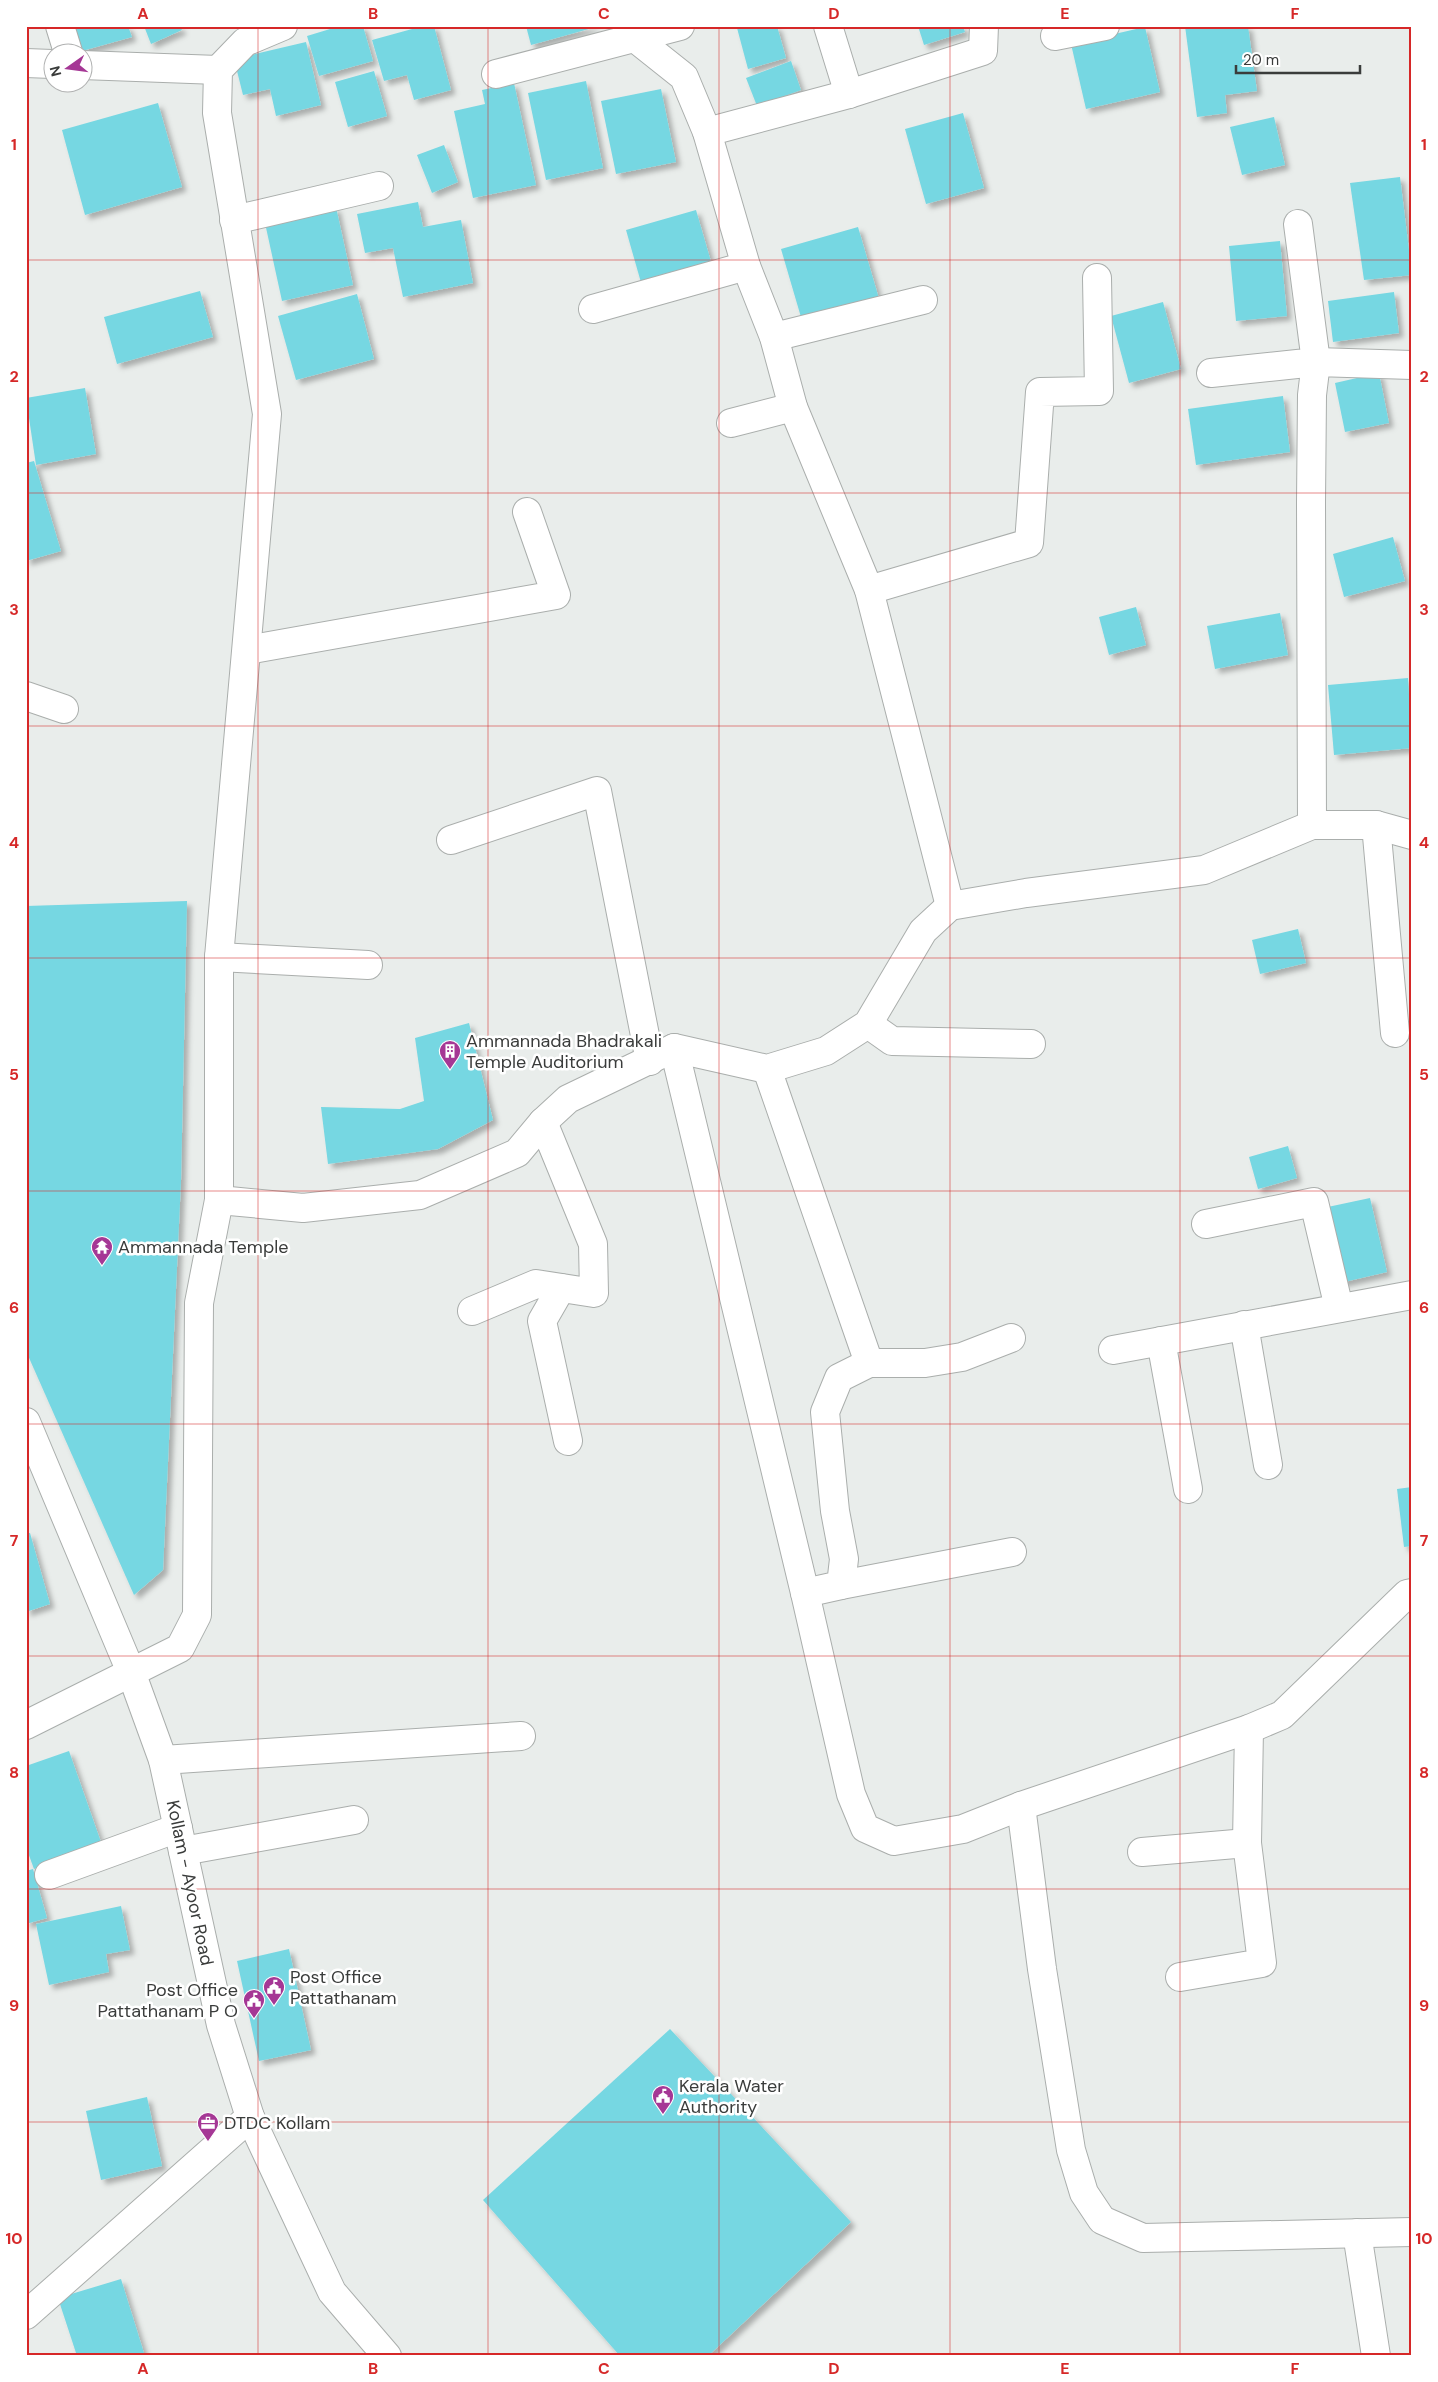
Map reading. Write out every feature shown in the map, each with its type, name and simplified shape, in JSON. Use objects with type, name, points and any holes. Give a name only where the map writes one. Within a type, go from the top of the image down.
[{"type":"street","points":[[60,26],[65,42]]},
{"type":"street","points":[[26,1725],[180,1648],[197,1615],[199,1303],[219,1200],[219,958],[267,414],[217,113],[218,70],[245,42],[283,26]]},
{"type":"street","points":[[496,74],[630,32],[680,26]]},
{"type":"street","points":[[828,26],[850,94]]},
{"type":"street","points":[[707,132],[850,94],[983,51],[984,26]]},
{"type":"street","points":[[1055,36],[1105,26]]},
{"type":"street","points":[[630,32],[684,77],[707,132],[746,266],[774,337],[793,407],[869,590],[950,906]]},
{"type":"street","points":[[26,63],[42,64]]},
{"type":"street","points":[[92,65],[218,70]]},
{"type":"street","points":[[234,220],[379,186]]},
{"type":"street","points":[[1298,224],[1316,362],[1312,395],[1311,483],[1312,825]]},
{"type":"street","points":[[593,309],[746,266]]},
{"type":"street","points":[[869,590],[1029,542],[1040,392],[1099,391],[1097,278]]},
{"type":"street","points":[[774,337],[923,300]]},
{"type":"street","points":[[1211,373],[1316,362],[1412,365]]},
{"type":"street","points":[[731,423],[793,407]]},
{"type":"street","points":[[247,650],[556,595],[527,512]]},
{"type":"street","points":[[26,696],[64,709]]},
{"type":"street","points":[[451,840],[597,791],[650,1061]]},
{"type":"street","points":[[219,1200],[303,1208],[420,1195],[516,1153],[543,1122],[568,1099],[674,1048],[768,1069],[826,1051],[868,1024],[923,931],[950,906],[1026,893],[1204,870],[1312,825],[1376,825],[1412,835]]},
{"type":"street","points":[[1376,825],[1395,1033]]},
{"type":"street","points":[[219,958],[368,965]]},
{"type":"street","points":[[868,1024],[892,1041],[1032,1044]]},
{"type":"street","points":[[674,1048],[806,1593],[851,1794],[865,1828],[894,1841],[963,1829],[1021,1806],[1249,1729],[1282,1715],[1406,1594],[1412,1593]]},
{"type":"street","points":[[768,1069],[870,1363]]},
{"type":"street","points":[[472,1311],[536,1284],[594,1293],[593,1244],[543,1122]]},
{"type":"street","points":[[1206,1224],[1314,1202],[1339,1308]]},
{"type":"street","points":[[561,1288],[542,1320],[568,1441]]},
{"type":"street","points":[[1113,1350],[1412,1295]]},
{"type":"street","points":[[1244,1325],[1268,1465]]},
{"type":"street","points":[[841,1585],[844,1559],[835,1510],[825,1412],[839,1378],[870,1363],[925,1362],[962,1357],[1011,1338]]},
{"type":"street","points":[[1161,1341],[1188,1489]]},
{"type":"street","name":"Kollam - Ayoor Road","points":[[29,1433],[130,1672],[163,1760],[221,2025],[250,2117],[332,2292],[387,2356]]},
{"type":"street","points":[[806,1593],[1012,1552]]},
{"type":"street","points":[[1180,1977],[1262,1964],[1247,1843],[1249,1729]]},
{"type":"street","points":[[163,1760],[521,1736]]},
{"type":"street","points":[[1021,1806],[1042,1969],[1071,2150],[1084,2193],[1102,2220],[1143,2238],[1412,2232]]},
{"type":"street","points":[[49,1875],[180,1839],[354,1820]]},
{"type":"street","points":[[1142,1852],[1247,1843]]},
{"type":"street","points":[[26,2315],[250,2117]]},
{"type":"street","points":[[1357,2233],[1376,2356]]},
{"type":"building","points":[[75,26],[128,26],[132,37],[92,48],[92,42],[79,42]]},
{"type":"building","points":[[144,26],[180,26],[182,30],[151,44]]},
{"type":"building","points":[[340,26],[363,26],[373,61],[319,76],[307,36]]},
{"type":"building","points":[[423,26],[434,26],[451,90],[414,100],[407,75],[384,81],[372,40]]},
{"type":"building","points":[[526,26],[596,26],[596,27],[531,45]]},
{"type":"building","points":[[744,26],[777,26],[786,58],[748,69],[737,28]]},
{"type":"building","points":[[918,26],[963,26],[965,32],[924,45]]},
{"type":"building","points":[[1185,26],[1248,26],[1257,91],[1225,95],[1227,113],[1197,117]]},
{"type":"building","points":[[1145,27],[1160,92],[1086,109],[1071,44]]},
{"type":"building","points":[[306,42],[321,105],[276,116],[270,89],[243,95],[234,59]]},
{"type":"building","points":[[791,61],[801,90],[757,106],[746,78]]},
{"type":"building","points":[[374,71],[387,116],[348,127],[335,82]]},
{"type":"building","points":[[586,81],[603,168],[546,180],[528,93]]},
{"type":"building","points":[[514,83],[536,185],[473,198],[454,111],[485,104],[482,90]]},
{"type":"building","points":[[661,89],[676,162],[616,174],[601,101]]},
{"type":"building","points":[[158,103],[182,187],[85,215],[62,130]]},
{"type":"building","points":[[963,113],[984,188],[926,204],[905,129]]},
{"type":"building","points":[[1274,117],[1285,165],[1242,175],[1230,127]]},
{"type":"building","points":[[444,145],[458,182],[432,193],[417,155]]},
{"type":"building","points":[[1400,177],[1412,275],[1364,280],[1350,183]]},
{"type":"building","points":[[418,202],[423,227],[461,220],[473,283],[403,297],[393,248],[365,253],[357,214]]},
{"type":"building","points":[[336,207],[353,285],[282,301],[265,223]]},
{"type":"building","points":[[696,210],[712,265],[642,286],[626,230]]},
{"type":"building","points":[[858,227],[880,302],[803,324],[781,249]]},
{"type":"building","points":[[1280,241],[1287,316],[1236,321],[1229,246]]},
{"type":"building","points":[[200,291],[213,337],[117,364],[104,317]]},
{"type":"building","points":[[1394,292],[1399,333],[1333,342],[1328,301]]},
{"type":"building","points":[[357,294],[374,359],[296,380],[278,316]]},
{"type":"building","points":[[1163,302],[1181,369],[1129,383],[1111,316]]},
{"type":"building","points":[[1379,373],[1389,423],[1345,432],[1335,383]]},
{"type":"building","points":[[85,388],[96,454],[36,465],[26,398]]},
{"type":"building","points":[[1283,396],[1290,452],[1196,465],[1188,409]]},
{"type":"building","points":[[34,461],[61,551],[26,561],[26,463]]},
{"type":"building","points":[[1393,537],[1405,581],[1344,597],[1333,554]]},
{"type":"building","points":[[1136,607],[1146,645],[1109,655],[1099,617]]},
{"type":"building","points":[[1280,613],[1288,655],[1215,669],[1207,626]]},
{"type":"building","points":[[1408,678],[1412,748],[1334,755],[1328,685]]},
{"type":"building","name":"Ammannada Temple","points":[[187,901],[181,1181],[163,1570],[134,1595],[26,1351],[26,906]]},
{"type":"building","points":[[1298,929],[1306,963],[1260,974],[1252,940]]},
{"type":"building","name":"Ammannada Bhadrakali Temple Auditorium","points":[[469,1023],[493,1120],[438,1149],[328,1164],[321,1107],[400,1109],[424,1101],[415,1038]]},
{"type":"building","points":[[1288,1146],[1297,1178],[1258,1189],[1249,1157]]},
{"type":"building","points":[[1370,1198],[1387,1272],[1340,1283],[1323,1208]]},
{"type":"building","points":[[1412,1487],[1412,1546],[1404,1547],[1397,1489]]},
{"type":"building","points":[[26,1533],[30,1533],[50,1604],[26,1612]]},
{"type":"building","points":[[69,1751],[102,1845],[34,1869],[26,1847],[26,1766]]},
{"type":"building","points":[[33,1869],[47,1918],[26,1924],[26,1871]]},
{"type":"building","points":[[121,1906],[130,1950],[106,1954],[109,1972],[49,1985],[36,1924]]},
{"type":"building","name":"Post Office Pattathanam","points":[[289,1949],[311,2050],[259,2061],[237,1961]]},
{"type":"building","name":"Kerala Water Authority","points":[[670,2029],[851,2222],[708,2356],[620,2356],[483,2200]]},
{"type":"building","points":[[147,2097],[162,2166],[101,2180],[86,2111]]},
{"type":"building","points":[[121,2279],[144,2353],[136,2356],[77,2356],[58,2298]]},
{"type":"place","name":"Ammannada Bhadrakali Temple Auditorium","points":[[450,1070]]},
{"type":"place","name":"Ammannada Temple","points":[[102,1266]]},
{"type":"place","name":"Post Office Pattathanam","points":[[274,2006]]},
{"type":"place","name":"Post Office Pattathanam P O","points":[[254,2019]]},
{"type":"place","name":"Kerala Water Authority","points":[[663,2115]]},
{"type":"place","name":"DTDC Kollam","points":[[208,2142]]}]
